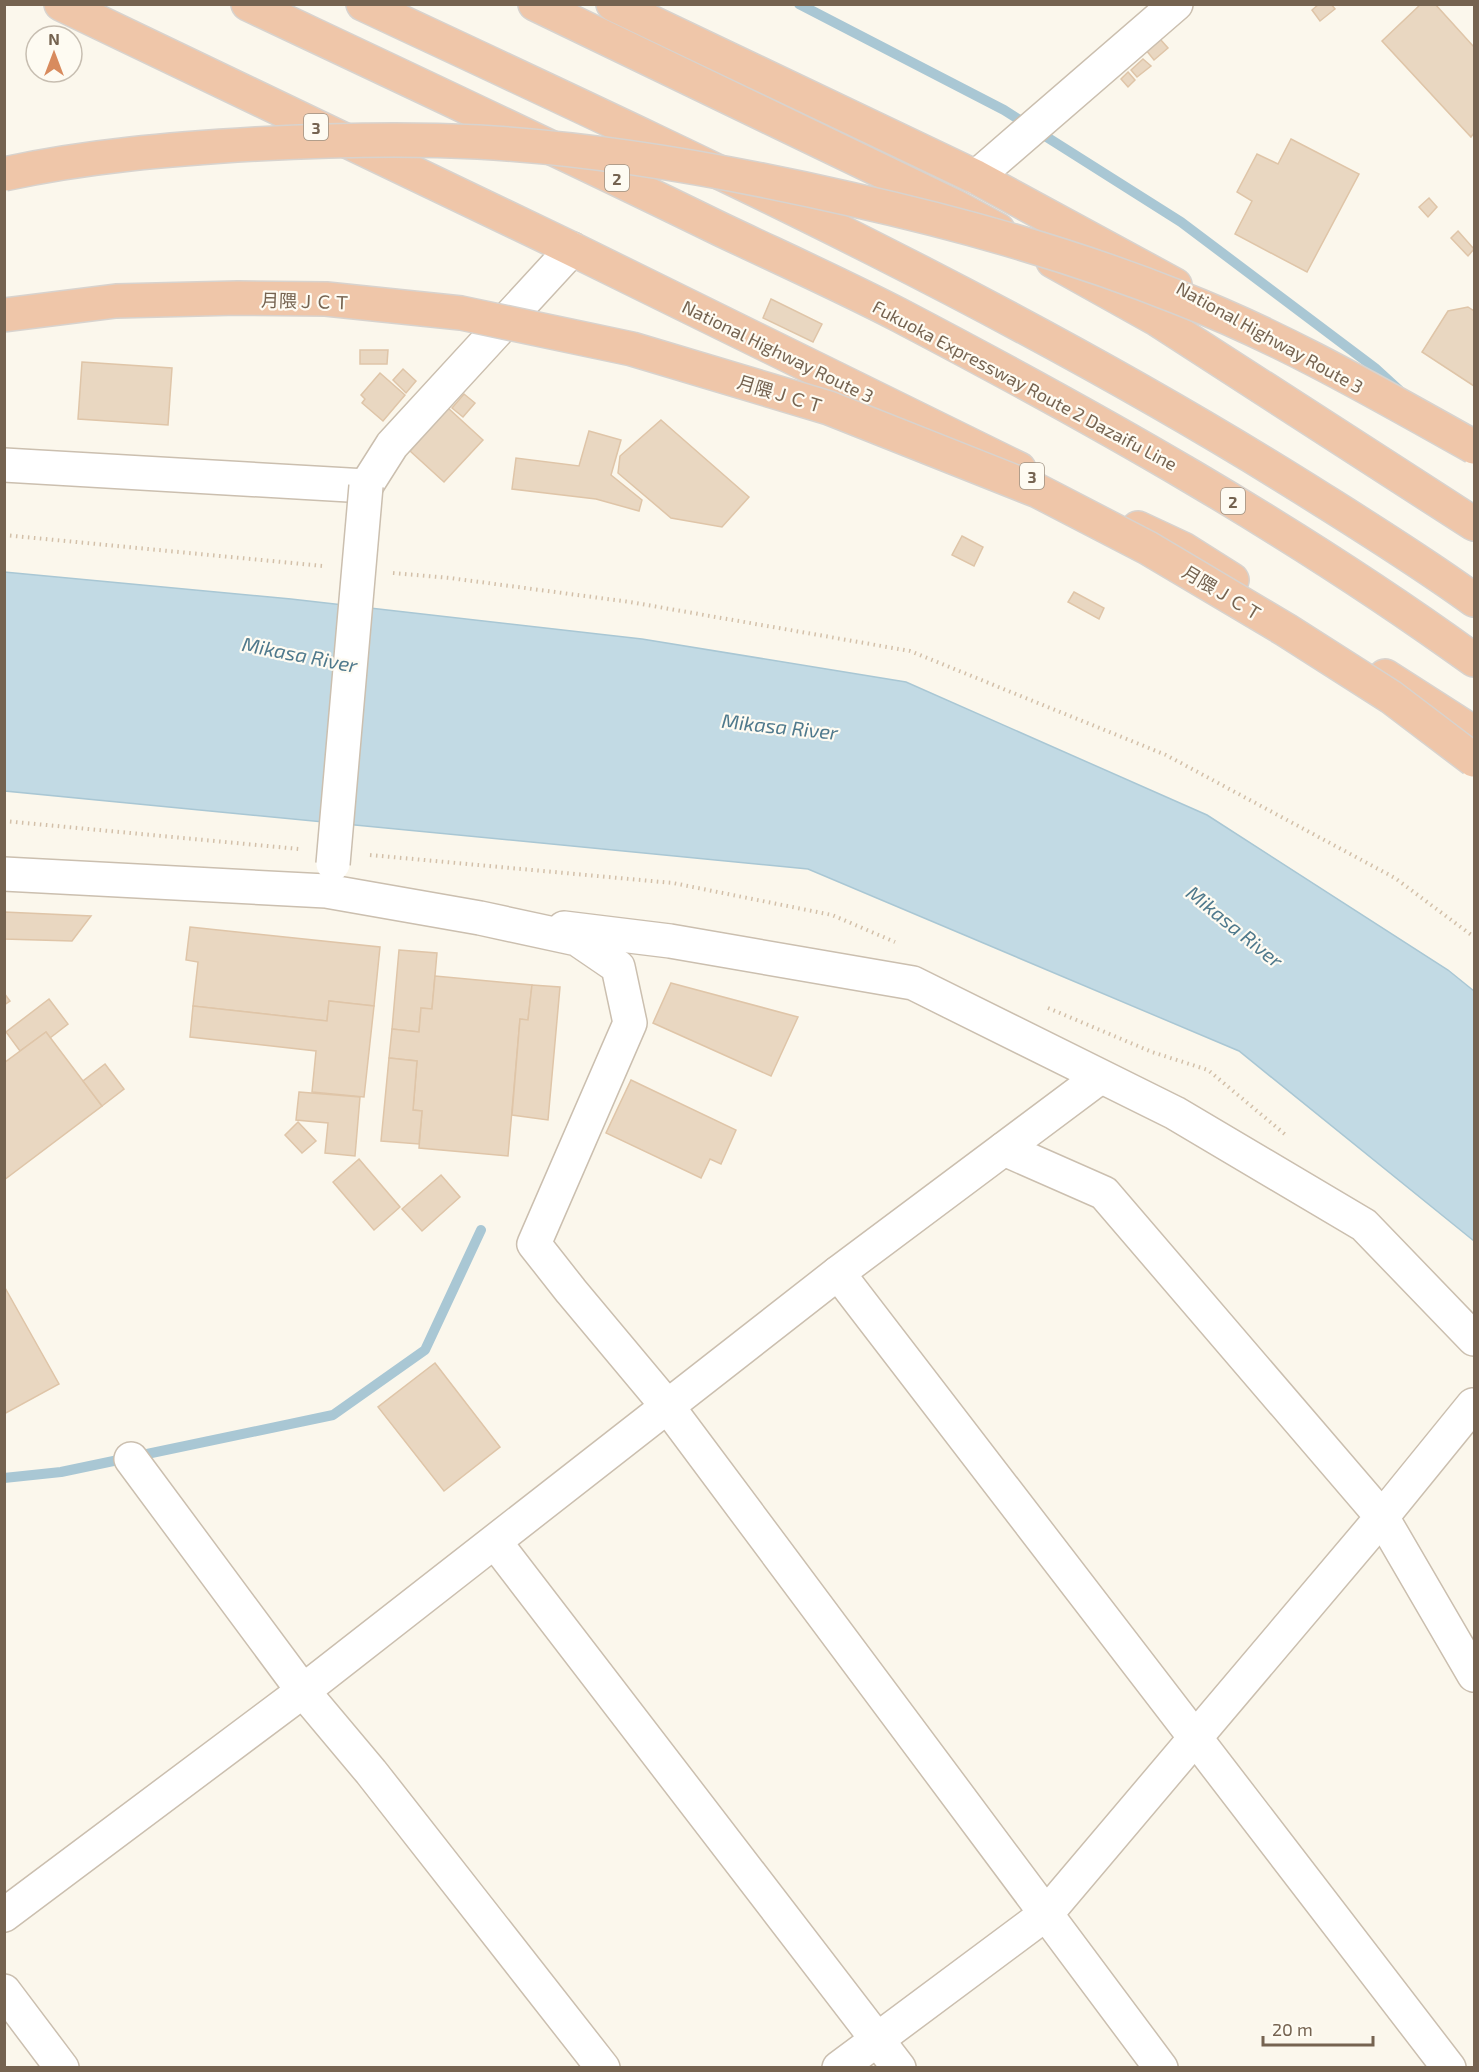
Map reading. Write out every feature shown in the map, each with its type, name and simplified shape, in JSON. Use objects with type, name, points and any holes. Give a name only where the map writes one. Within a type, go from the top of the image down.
[{"type":"highway","name":"National Highway Route 3","points":[[61,4],[572,249],[1183,549],[1474,733]]},
{"type":"highway","name":"Fukuoka Expressway Route 2 Dazaifu Line","points":[[248,4],[590,165],[896,314],[981,359],[1188,474],[1406,611],[1474,660]]},
{"type":"highway","points":[[363,4],[615,123],[919,271],[1068,350],[1214,432],[1429,567],[1474,600]]},
{"type":"highway","points":[[535,4],[954,206],[1155,318],[1474,524]]},
{"type":"highway","name":"National Highway Route 3","points":[[613,4],[976,177],[1474,448]]},
{"type":"highway","points":[[4,174],[44,165],[165,149],[336,140],[477,142],[605,152],[797,186],[923,215],[1071,258],[1182,298],[1289,347],[1368,388],[1474,448]]},
{"type":"highway","name":"月隈ＪＣＴ","points":[[4,315],[116,301],[238,298],[326,299],[461,313],[632,349],[829,408],[1038,491],[1148,548],[1286,630],[1390,697],[1474,760]]},
{"type":"street","points":[[976,177],[1176,4]]},
{"type":"street","points":[[330,877],[366,486],[392,445],[572,249]]},
{"type":"street","points":[[4,465],[366,486]]},
{"type":"street","points":[[4,874],[330,877],[480,918],[577,939],[618,967],[630,1023],[534,1244],[668,1407],[1161,2067]]},
{"type":"street","points":[[480,918],[670,940],[913,983],[1175,1113],[1364,1225],[1474,1339]]},
{"type":"street","points":[[4,1916],[303,1691],[838,1273],[1100,1077]]},
{"type":"street","points":[[1004,1149],[1104,1193],[1382,1518],[1474,1675]]},
{"type":"street","points":[[838,1273],[1449,2067]]},
{"type":"street","points":[[839,2067],[1047,1913],[1382,1518],[1473,1405]]},
{"type":"street","points":[[131,1459],[303,1691],[371,1772],[603,2067]]},
{"type":"street","points":[[495,1542],[899,2067]]},
{"type":"street","points":[[4,1991],[62,2067]]},
{"type":"path","points":[[4,535],[333,567]]},
{"type":"path","points":[[392,573],[450,578],[630,602],[910,651],[1166,755],[1395,878],[1474,937]]},
{"type":"water","name":"Mikasa River","points":[[4,572],[291,599],[642,639],[906,682],[1207,815],[1448,970],[1474,991],[1474,1241],[1239,1051],[808,869],[5,791]]},
{"type":"building","points":[[1319,4],[1331,4],[1335,9],[1320,21],[1312,10]]},
{"type":"building","points":[[1421,4],[1435,4],[1474,47],[1474,133],[1471,137],[1382,41]]},
{"type":"building","points":[[1160,39],[1168,48],[1154,60],[1146,50]]},
{"type":"building","points":[[1143,59],[1151,66],[1137,77],[1131,70]]},
{"type":"building","points":[[1128,72],[1135,80],[1128,87],[1121,79]]},
{"type":"building","points":[[1291,139],[1359,174],[1307,272],[1235,234],[1252,201],[1237,192],[1257,154],[1278,164]]},
{"type":"building","points":[[1429,198],[1437,207],[1428,217],[1419,207]]},
{"type":"building","points":[[1458,231],[1474,249],[1468,256],[1451,238]]},
{"type":"building","points":[[771,299],[822,324],[813,342],[763,318]]},
{"type":"building","points":[[1468,307],[1474,311],[1474,386],[1422,352],[1448,311]]},
{"type":"building","points":[[360,350],[388,350],[387,364],[360,364]]},
{"type":"building","points":[[82,362],[172,368],[168,425],[78,419]]},
{"type":"building","points":[[403,369],[416,381],[406,393],[393,380]]},
{"type":"building","points":[[380,373],[405,395],[383,421],[362,403],[365,399],[361,395]]},
{"type":"building","points":[[464,394],[475,403],[463,417],[452,408]]},
{"type":"building","points":[[448,408],[483,440],[444,482],[410,451]]},
{"type":"building","points":[[661,420],[749,497],[722,527],[671,518],[618,473],[620,456]]},
{"type":"building","points":[[589,431],[621,440],[611,475],[642,500],[639,511],[596,499],[512,489],[516,458],[579,466]]},
{"type":"building","points":[[962,536],[983,547],[974,566],[952,555]]},
{"type":"building","points":[[1074,592],[1104,608],[1099,619],[1068,602]]},
{"type":"building","points":[[4,912],[91,916],[72,941],[4,939]]},
{"type":"building","points":[[190,927],[380,947],[374,1006],[329,1001],[327,1021],[193,1006],[198,962],[186,960]]},
{"type":"building","points":[[399,950],[437,953],[432,1009],[421,1008],[419,1032],[392,1029]]},
{"type":"building","points":[[435,976],[532,985],[528,1020],[520,1019],[508,1156],[419,1148],[422,1111],[413,1110],[417,1061],[389,1058],[392,1029],[419,1032],[421,1008],[432,1009]]},
{"type":"building","points":[[671,983],[798,1017],[771,1076],[653,1023]]},
{"type":"building","points":[[532,985],[560,987],[548,1120],[512,1115],[520,1019],[528,1020]]},
{"type":"building","points":[[4,993],[10,1001],[4,1005]]},
{"type":"building","points":[[49,999],[68,1024],[50,1038],[46,1032],[20,1051],[6,1032]]},
{"type":"building","points":[[329,1001],[374,1006],[364,1097],[312,1092],[316,1051],[190,1037],[193,1006],[327,1021]]},
{"type":"building","points":[[46,1032],[102,1106],[4,1180],[4,1063]]},
{"type":"building","points":[[389,1058],[417,1061],[413,1110],[422,1111],[419,1144],[381,1141]]},
{"type":"building","points":[[105,1064],[124,1089],[102,1106],[83,1081]]},
{"type":"building","points":[[631,1080],[736,1130],[721,1164],[710,1159],[701,1178],[606,1133]]},
{"type":"building","points":[[299,1092],[360,1097],[355,1156],[325,1153],[328,1123],[296,1120]]},
{"type":"building","points":[[298,1122],[316,1141],[302,1153],[285,1135]]},
{"type":"building","points":[[359,1159],[400,1207],[374,1230],[333,1182]]},
{"type":"building","points":[[441,1175],[460,1197],[422,1231],[402,1209]]},
{"type":"building","points":[[4,1286],[59,1384],[4,1414]]},
{"type":"building","points":[[435,1363],[500,1447],[444,1491],[378,1407]]},
{"type":"waterway","points":[[799,4],[1004,110],[1181,222],[1375,368],[1399,390]]},
{"type":"waterway","points":[[4,1478],[61,1472],[333,1415],[425,1350],[481,1230]]}]
